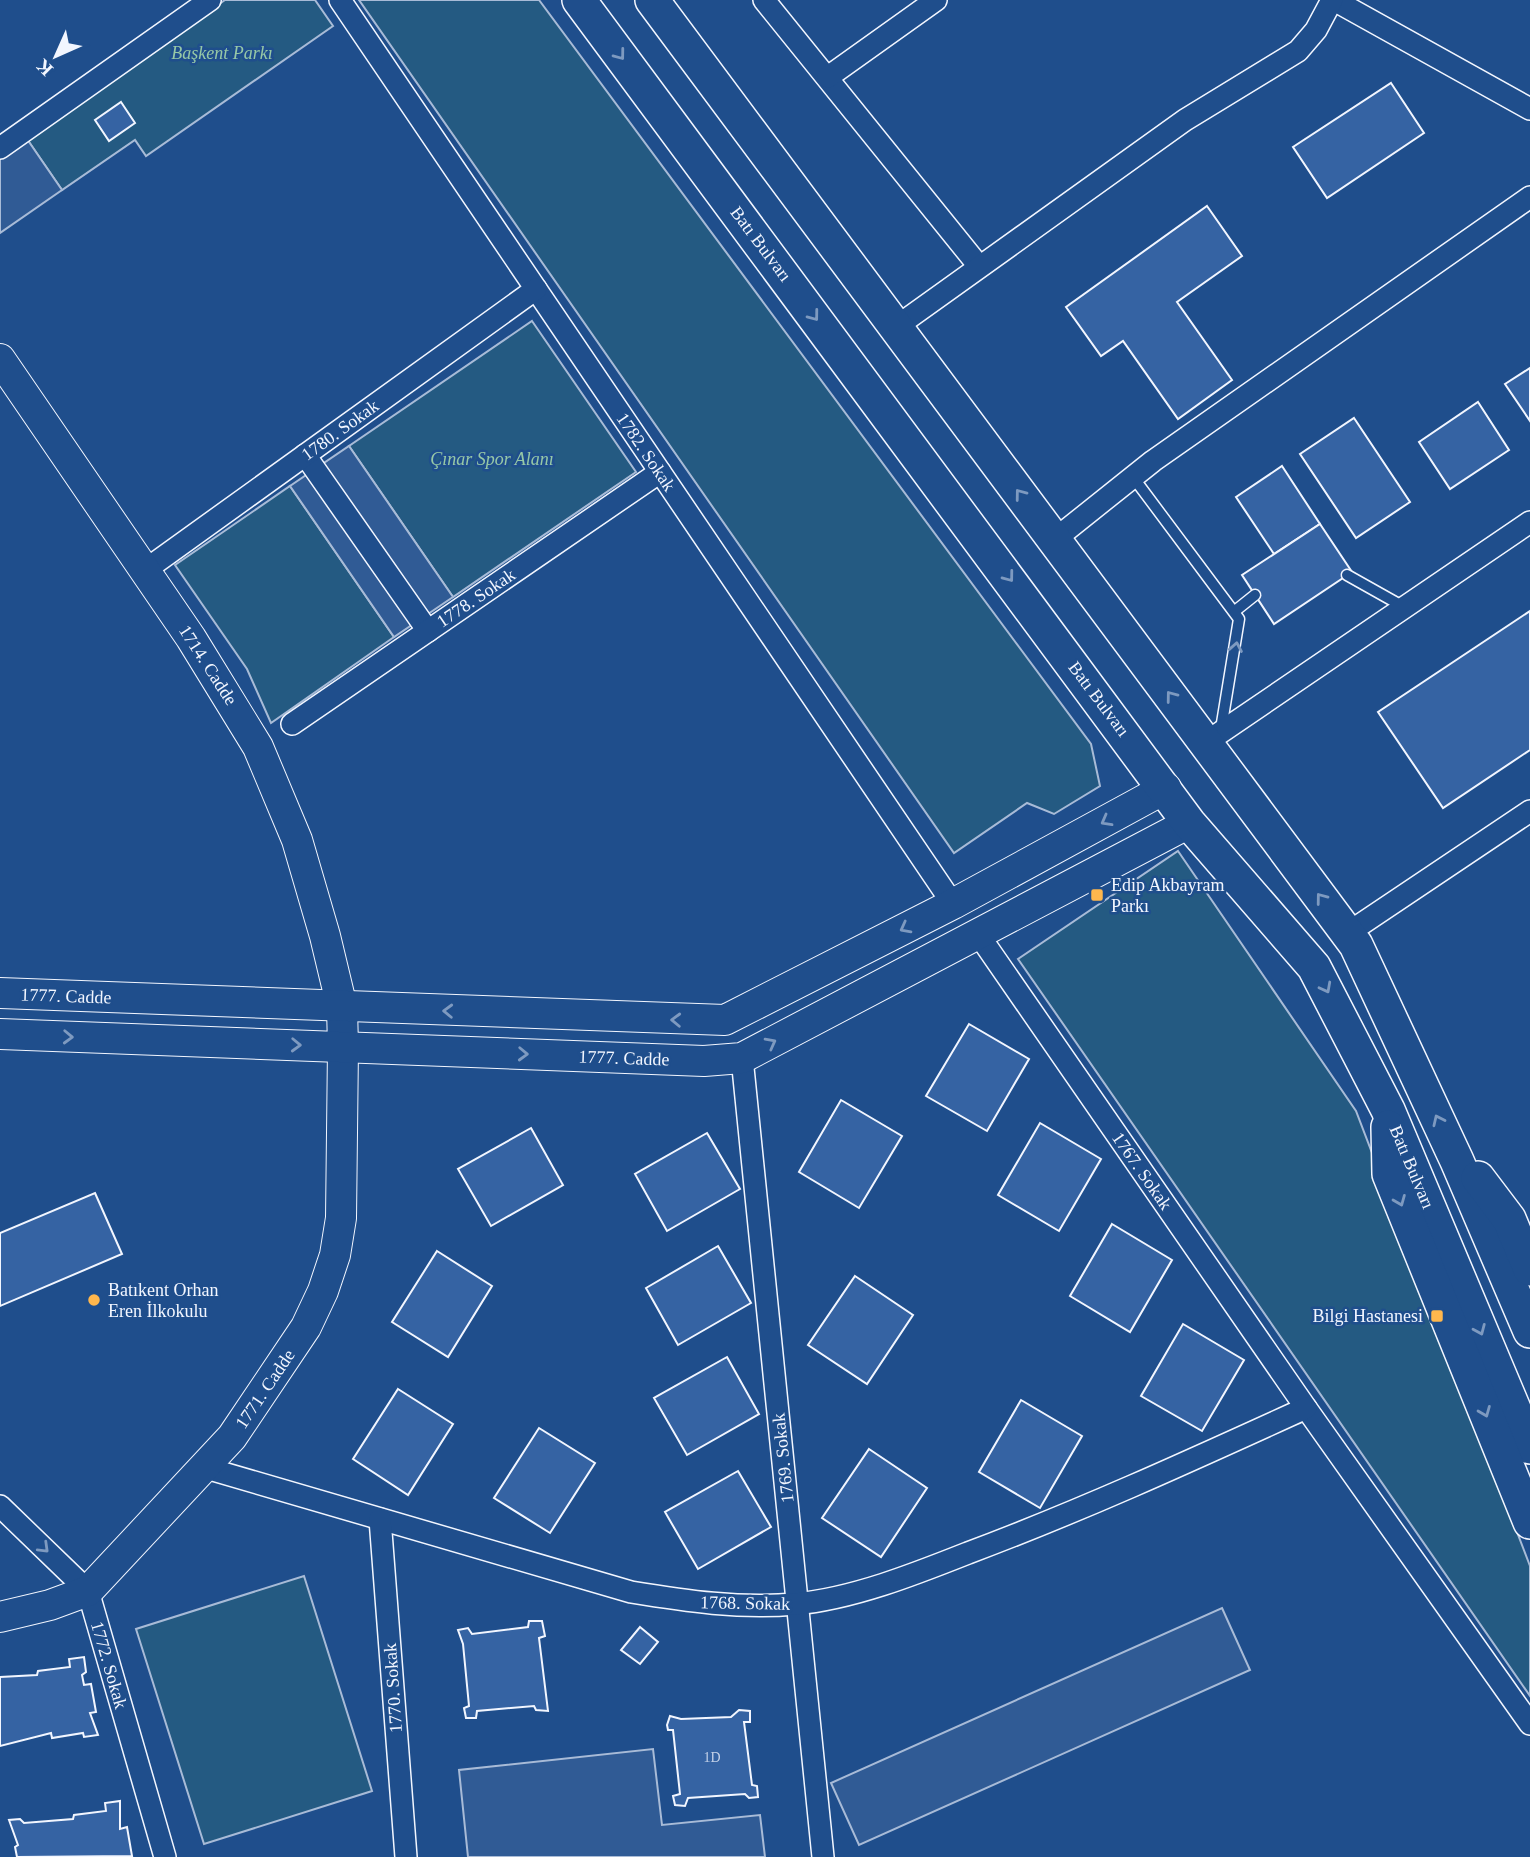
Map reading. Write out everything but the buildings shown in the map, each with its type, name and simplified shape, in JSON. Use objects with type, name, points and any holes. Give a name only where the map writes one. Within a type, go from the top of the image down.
[{"type":"main road","name":"Batı Bulvarı","points":[[579,0],[1166,788],[1189,823],[1314,967],[1388,1110],[1530,1447]]},
{"type":"main road","points":[[652,0],[1054,540],[1214,737],[1348,933],[1457,1161],[1530,1331]]},
{"type":"main road","name":"1714. Cadde","points":[[0,359],[221,684],[258,747],[297,840],[342,1007],[342,1047]]},
{"type":"main road","name":"1777. Cadde","points":[[0,993],[725,1020],[953,904],[1166,788]]},
{"type":"main road","name":"1777. Cadde","points":[[0,1034],[704,1061],[742,1058],[1189,823]]},
{"type":"main road","name":"1771. Cadde","points":[[0,1617],[50,1605],[88,1591],[206,1468],[281,1367],[323,1291],[335,1255],[341,1218],[342,1047]]},
{"type":"main road","points":[[1388,1110],[1389,1174],[1530,1522]]},
{"type":"main road","points":[[1457,1161],[1480,1179],[1509,1219],[1530,1269]]},
{"type":"street","points":[[0,148],[210,0]]},
{"type":"street","name":"1782. Sokak","points":[[340,0],[953,904]]},
{"type":"street","points":[[764,0],[978,265]]},
{"type":"street","points":[[828,77],[936,0]]},
{"type":"street","points":[[896,327],[978,265],[1185,120],[1298,51],[1316,30],[1333,0],[1530,109]]},
{"type":"street","points":[[1054,540],[1133,477],[1530,197]]},
{"type":"street","name":"1780. Sokak","points":[[145,571],[536,289]]},
{"type":"street","points":[[305,455],[428,631]]},
{"type":"street","name":"1778. Sokak","points":[[292,724],[660,472]]},
{"type":"street","points":[[1214,737],[1530,522]]},
{"type":"street","points":[[1348,933],[1530,811]]},
{"type":"street","name":"1767. Sokak","points":[[978,934],[1306,1408],[1530,1724]]},
{"type":"street","name":"1769. Sokak","points":[[742,1058],[823,1857]]},
{"type":"street","name":"1768. Sokak","points":[[206,1468],[631,1592],[694,1602],[745,1606],[797,1604],[900,1580],[1069,1515],[1306,1408]]},
{"type":"street","name":"1772. Sokak","points":[[0,1506],[88,1591],[165,1857]]},
{"type":"street","name":"1770. Sokak","points":[[380,1518],[406,1857]]},
{"type":"lane","points":[[1133,477],[1239,619],[1214,737]]},
{"type":"lane","points":[[1347,575],[1404,607]]},
{"type":"lane","points":[[1235,611],[1255,596]]},
{"type":"green space","name":"Başkent Parkı","points":[[225,0],[315,0],[333,26],[146,156],[135,140],[62,190],[27,139]]},
{"type":"green space","points":[[359,0],[539,0],[1091,744],[1100,786],[1054,814],[1027,803],[954,853]]},
{"type":"green space","name":"Çınar Spor Alanı","points":[[532,321],[636,472],[453,597],[349,446]]},
{"type":"green space","points":[[290,486],[394,637],[271,723],[247,669],[175,565]]},
{"type":"green space","points":[[1178,851],[1356,1111],[1530,1566],[1530,1696],[1018,959]]},
{"type":"green space","points":[[304,1576],[372,1791],[204,1844],[136,1629]]},
{"type":"shaded area","points":[[27,139],[62,190],[0,233],[0,157]]},
{"type":"shaded area","points":[[349,446],[453,597],[394,637],[290,486]]},
{"type":"shaded area","points":[[1222,1608],[1250,1670],[859,1845],[831,1783]]},
{"type":"shaded area","points":[[653,1749],[662,1825],[760,1815],[765,1857],[468,1857],[459,1770]]},
{"type":"place","name":"Edip Akbayram Parkı","points":[[1097,895]]},
{"type":"place","name":"Batıkent Orhan Eren İlkokulu","points":[[94,1300]]},
{"type":"place","name":"Bilgi Hastanesi","points":[[1437,1316]]}]
